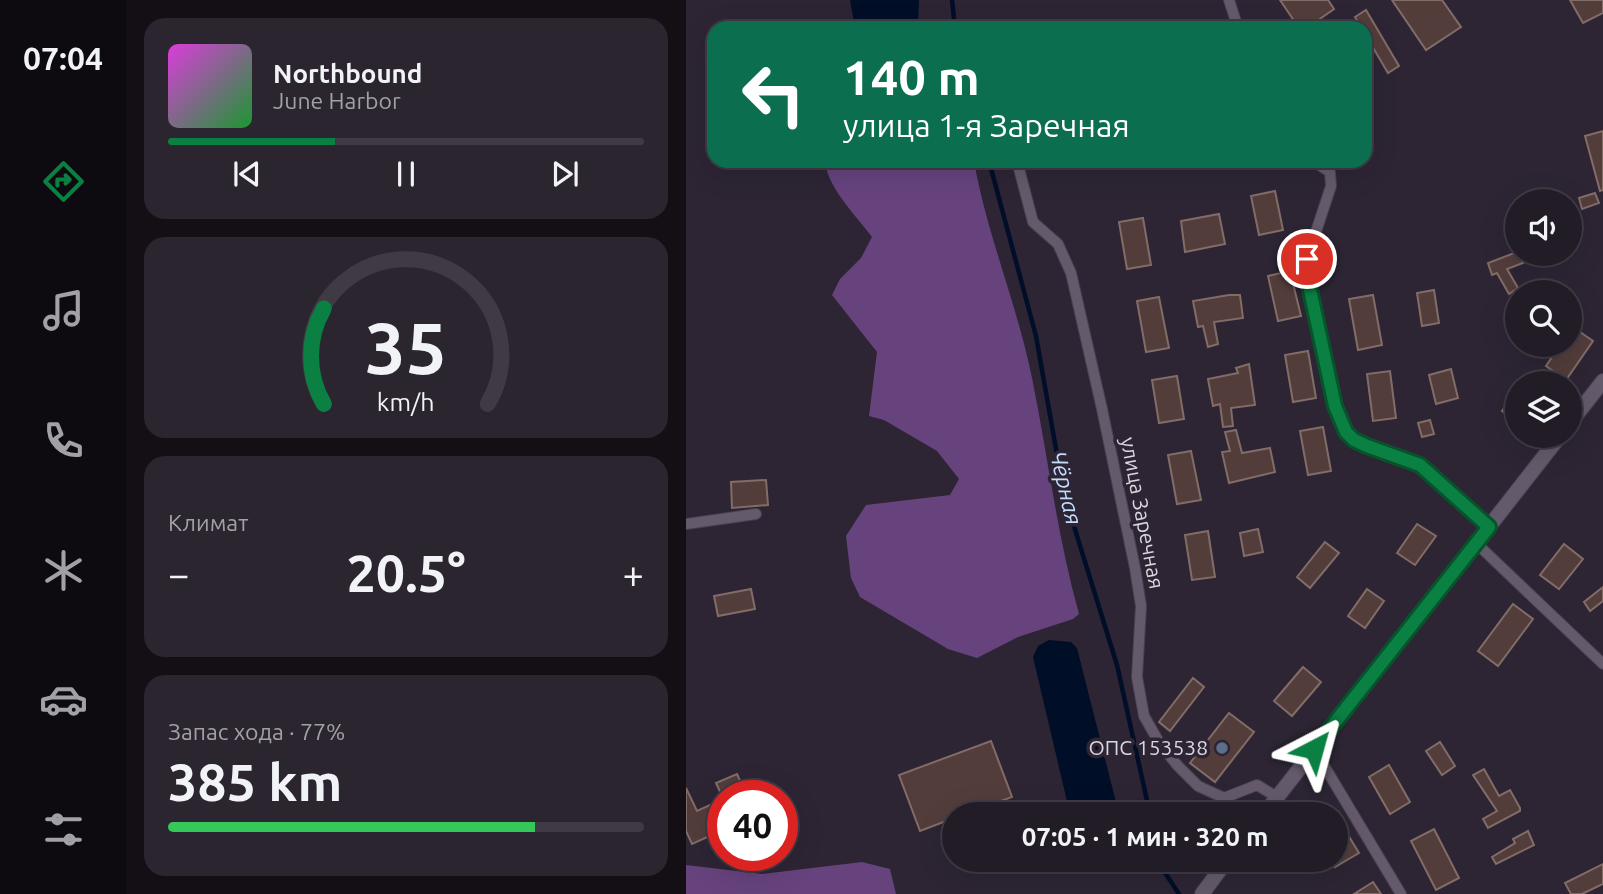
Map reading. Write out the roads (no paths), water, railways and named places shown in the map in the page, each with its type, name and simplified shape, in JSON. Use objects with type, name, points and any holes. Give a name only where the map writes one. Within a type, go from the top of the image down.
[{"type":"street","points":[[1229,0],[1236,21]]},
{"type":"street","name":"улица Заречная","points":[[1019,168],[1033,222],[1058,244],[1071,273],[1102,409],[1141,606],[1137,677],[1144,716],[1160,744],[1198,786],[1224,798],[1257,785],[1277,797]]},
{"type":"street","points":[[1325,168],[1331,172],[1331,186],[1307,259],[1306,271],[1335,406],[1346,432],[1354,440],[1367,446],[1420,465],[1489,527]]},
{"type":"street","points":[[1582,408],[1603,381]]},
{"type":"street","points":[[1273,802],[1551,448]]},
{"type":"street","points":[[686,524],[756,514]]},
{"type":"street","points":[[1476,543],[1603,664]]},
{"type":"street","points":[[1314,749],[1401,894]]},
{"type":"street","points":[[1202,894],[1218,872]]},
{"type":"water","points":[[850,0],[919,0],[918,21],[854,21]]},
{"type":"water","points":[[1049,640],[1071,642],[1077,648],[1116,802],[1067,802],[1033,657],[1038,646]]},
{"type":"waterway","name":"Чёрная","points":[[952,0],[954,21]]},
{"type":"waterway","name":"Чёрная","points":[[991,168],[1036,336],[1064,494],[1117,665],[1147,802]]},
{"type":"waterway","name":"Чёрная","points":[[1165,872],[1179,894]]},
{"type":"place","name":"ОПС 153538","points":[[1222,748]]}]
